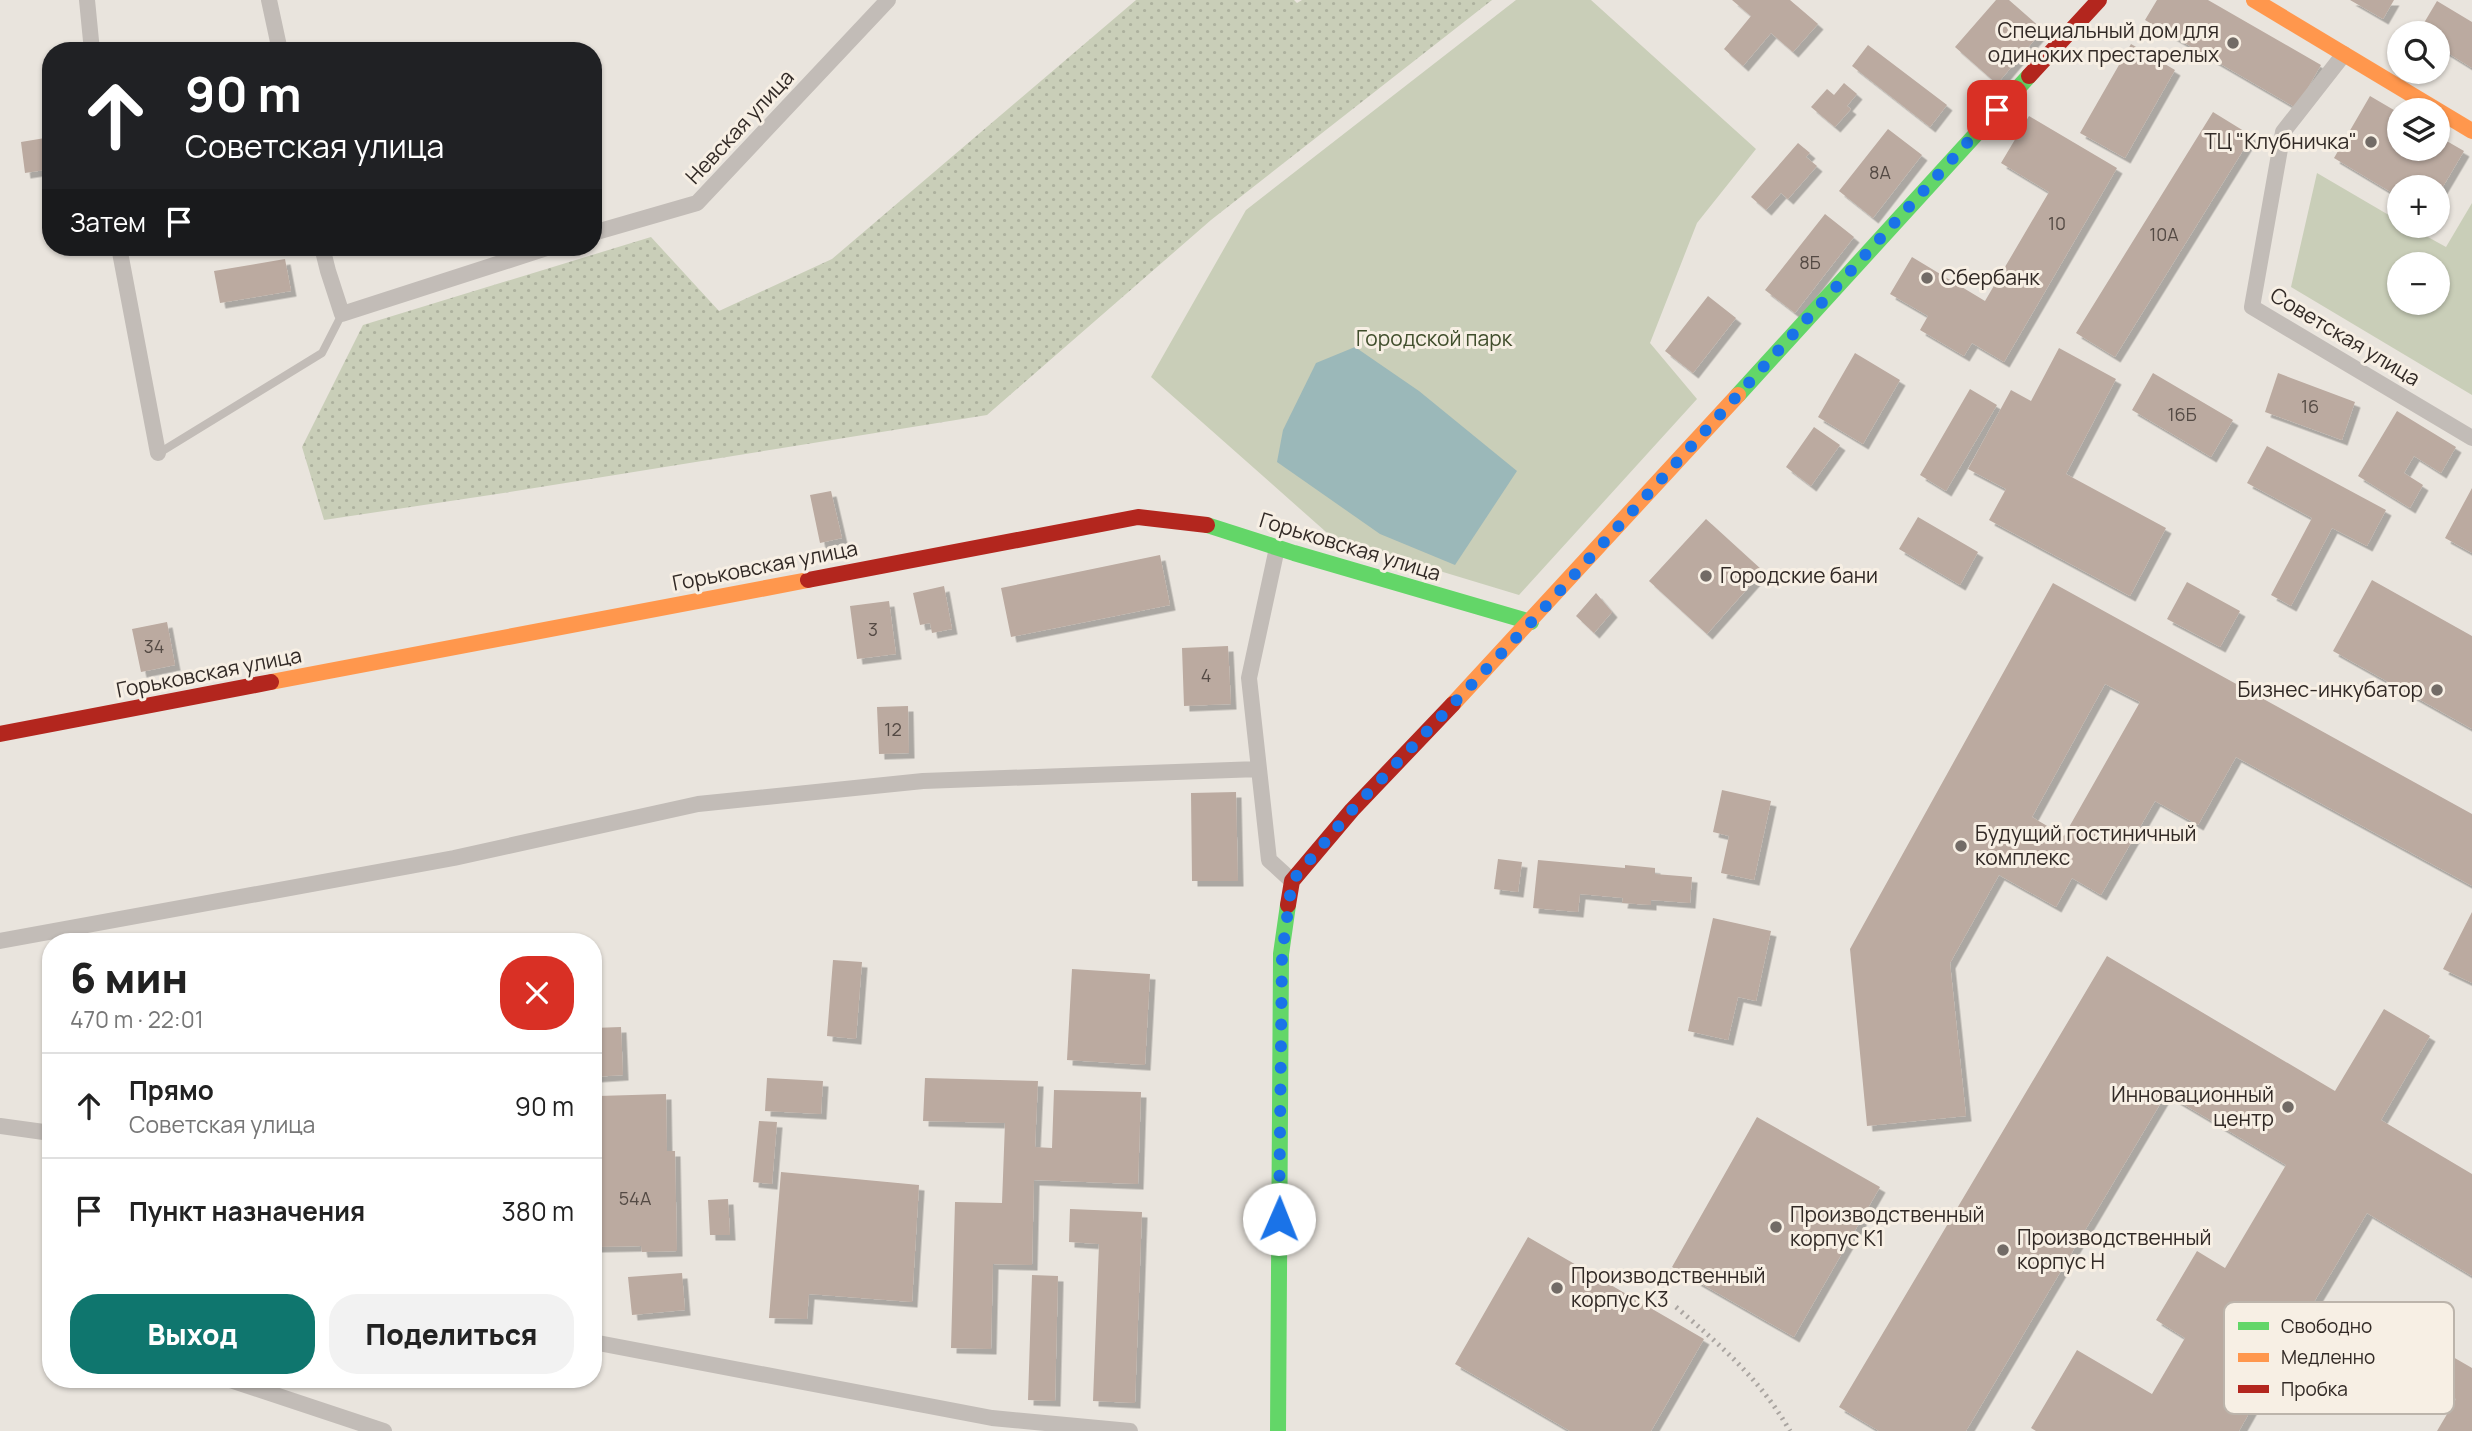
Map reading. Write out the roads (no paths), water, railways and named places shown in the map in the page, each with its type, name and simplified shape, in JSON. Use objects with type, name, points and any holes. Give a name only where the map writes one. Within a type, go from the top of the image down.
[{"type":"main road","points":[[1278,1431],[1282,954],[1292,881],[1352,810],[1531,622],[2081,10],[2099,0]]},
{"type":"main road","points":[[2254,0],[2472,131]]},
{"type":"main road","name":"Горьковская улица","points":[[0,734],[1138,517],[1207,525],[1531,622]]},
{"type":"street","points":[[87,0],[91,42]]},
{"type":"street","points":[[269,0],[278,42]]},
{"type":"street","name":"Невская улица","points":[[602,230],[697,203],[888,0]]},
{"type":"street","name":"Советская улица","points":[[2344,54],[2283,132],[2252,307],[2472,438]]},
{"type":"street","points":[[122,256],[158,453]]},
{"type":"street","points":[[325,256],[342,314],[522,256]]},
{"type":"street","points":[[1277,548],[1249,678],[1269,860],[1292,881]]},
{"type":"street","points":[[44,933],[454,858],[698,804],[923,781],[1259,769]]},
{"type":"street","points":[[0,941],[42,933]]},
{"type":"street","points":[[0,1126],[42,1131]]},
{"type":"street","points":[[602,1344],[992,1418],[1130,1431]]},
{"type":"street","points":[[254,1388],[384,1431]]},
{"type":"lane","points":[[158,453],[322,353],[342,314]]},
{"type":"water","points":[[1355,347],[1419,391],[1517,471],[1455,565],[1380,534],[1277,462],[1283,430],[1316,363]]},
{"type":"railway","points":[[1676,1307],[1753,1379],[1790,1431]]},
{"type":"place","name":"Специальный дом для одиноких престарелых","points":[[2233,43]]},
{"type":"place","name":"ТЦ \"Клубничка\"","points":[[2371,142]]},
{"type":"place","name":"Сбербанк","points":[[1927,278]]},
{"type":"place","name":"Городские бани","points":[[1706,576]]},
{"type":"place","name":"Бизнес-инкубатор","points":[[2437,690]]},
{"type":"place","name":"Будущий гостиничный комплекс","points":[[1961,846]]},
{"type":"place","name":"Инновационный центр","points":[[2288,1107]]},
{"type":"place","name":"Производственный корпус K1","points":[[1776,1227]]},
{"type":"place","name":"Производственный корпус H","points":[[2003,1250]]},
{"type":"place","name":"Производственный корпус K3","points":[[1557,1288]]},
{"type":"park label","name":"Городской парк","points":[[1434,339]]}]
